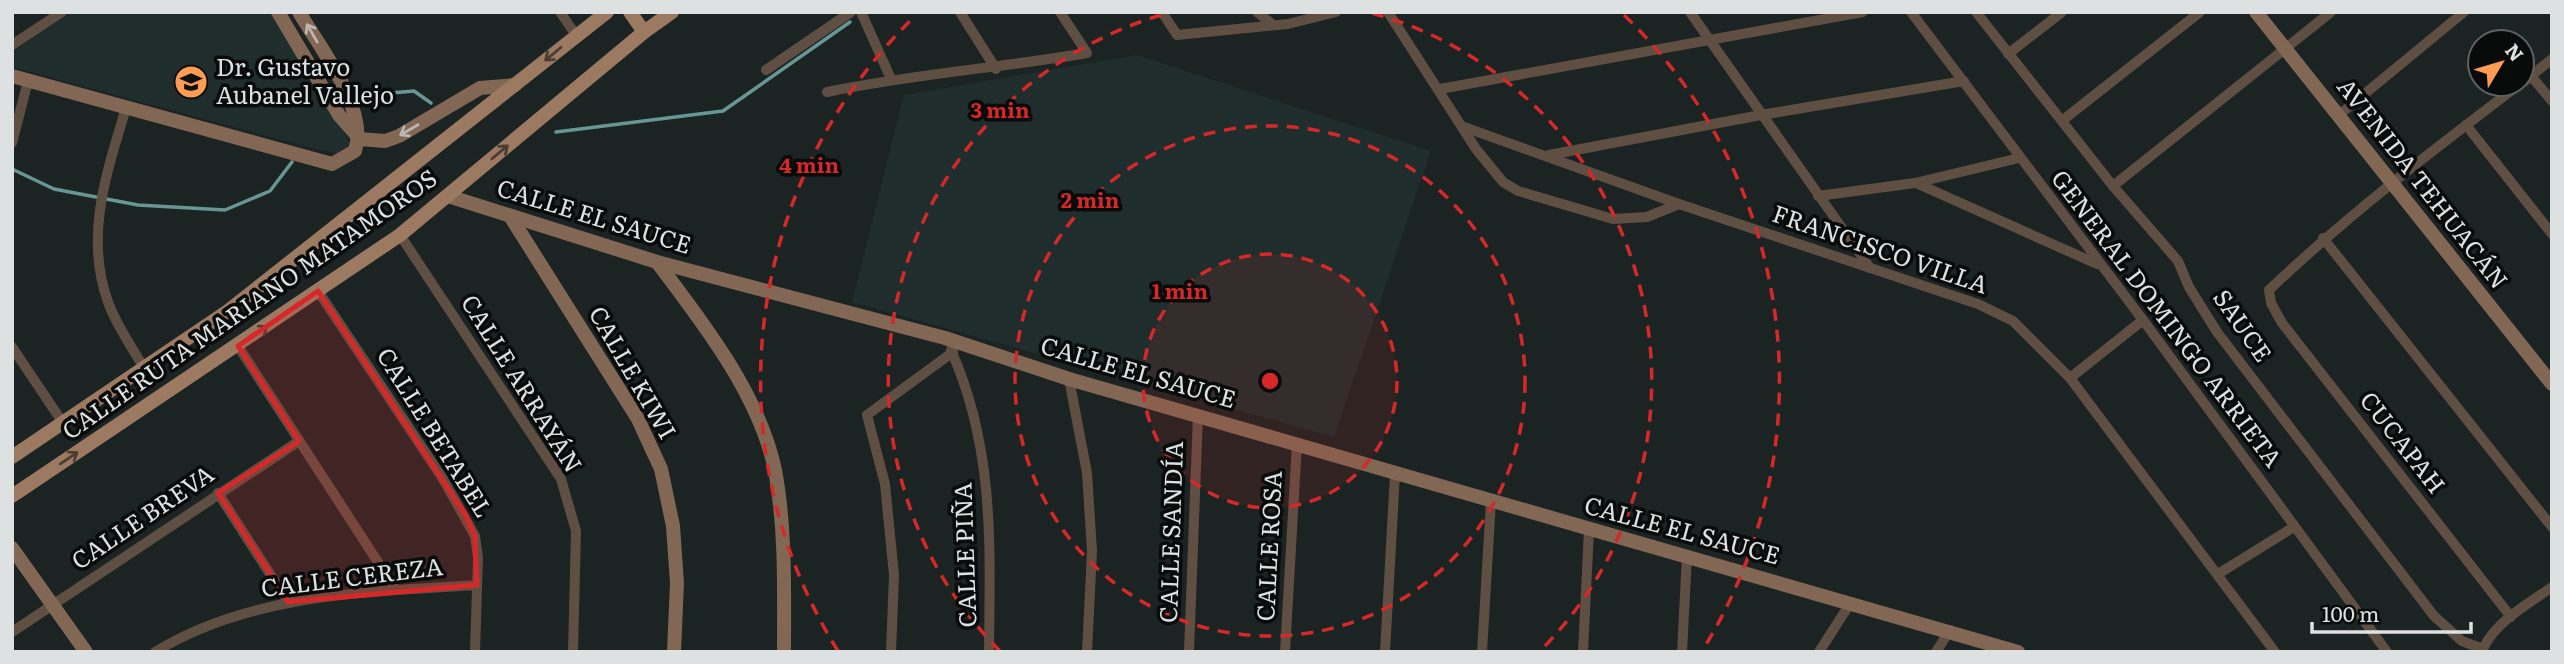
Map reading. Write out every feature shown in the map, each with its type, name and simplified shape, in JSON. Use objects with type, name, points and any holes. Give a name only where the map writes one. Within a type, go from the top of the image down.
[{"type":"main road","name":"CALLE RUTA MARIANO MATAMOROS","points":[[12,457],[229,311],[607,12]]},
{"type":"main road","points":[[630,12],[644,32]]},
{"type":"main road","name":"CALLE RUTA MARIANO MATAMOROS","points":[[12,496],[238,346],[400,234],[644,32],[672,12]]},
{"type":"street","points":[[12,45],[62,12]]},
{"type":"street","points":[[278,12],[339,115],[359,139],[385,141],[399,136],[480,88],[514,85]]},
{"type":"street","points":[[12,76],[332,164],[355,151],[359,139],[354,106],[299,12]]},
{"type":"street","points":[[560,12],[576,35]]},
{"type":"street","points":[[766,69],[851,12]]},
{"type":"street","points":[[861,12],[891,79]]},
{"type":"street","points":[[960,12],[996,69]]},
{"type":"street","points":[[827,92],[891,79],[996,69],[1087,53],[1060,12]]},
{"type":"street","points":[[1162,12],[1177,36],[1288,24],[1336,12]]},
{"type":"street","points":[[1257,12],[1272,24]]},
{"type":"street","points":[[1388,12],[1490,170],[1518,191],[1613,219],[1647,217],[1679,204]]},
{"type":"street","points":[[1690,12],[1870,268]]},
{"type":"street","points":[[1440,89],[1708,38],[1863,12]]},
{"type":"street","name":"GENERAL DOMINGO ARRIETA","points":[[1911,12],[2019,159],[2143,320],[2387,652]]},
{"type":"street","name":"SAUCE","points":[[1976,12],[2113,186],[2178,261],[2217,332],[2434,616],[2462,641],[2483,651]]},
{"type":"street","points":[[2008,54],[2062,12]]},
{"type":"street","points":[[2063,120],[2200,12]]},
{"type":"street","name":"AVENIDA TEHUACÁN","points":[[2256,12],[2552,384]]},
{"type":"street","points":[[2113,186],[2332,12]]},
{"type":"street","points":[[2339,116],[2464,12]]},
{"type":"street","points":[[2536,73],[2552,59]]},
{"type":"street","points":[[12,144],[28,81]]},
{"type":"street","points":[[2536,81],[2552,101]]},
{"type":"street","points":[[1548,155],[1760,115],[1964,82]]},
{"type":"street","points":[[2501,98],[2391,181],[2323,238],[2552,527]]},
{"type":"street","points":[[126,108],[102,188],[98,261],[108,303],[144,368]]},
{"type":"street","points":[[2466,125],[2552,234]]},
{"type":"street","name":"FRANCISCO VILLA","points":[[1464,127],[1679,204],[1978,304],[2014,321],[2070,378],[2275,652]]},
{"type":"street","points":[[1818,196],[1915,183],[2019,159]]},
{"type":"street","points":[[1915,183],[2101,265]]},
{"type":"street","name":"CALLE EL SAUCE","points":[[448,196],[657,262],[945,338],[1069,379],[1198,414],[1589,530],[1950,630],[2018,652]]},
{"type":"street","name":"CALLE KIWI","points":[[510,216],[638,419],[661,469],[673,526],[677,583],[674,652]]},
{"type":"street","name":"CALLE ARRAYÁN","points":[[400,234],[561,479],[576,531],[573,652]]},
{"type":"street","name":"CUCAPAH","points":[[2323,238],[2269,290],[2271,303],[2282,323],[2511,617]]},
{"type":"street","points":[[657,262],[709,330],[743,389],[775,469],[783,554],[784,652]]},
{"type":"street","name":"CALLE BETABEL","points":[[318,291],[465,514],[475,536],[478,558],[475,652]]},
{"type":"street","points":[[2070,378],[2143,320]]},
{"type":"street","name":"CALLE PIÑA","points":[[945,338],[953,352],[979,432],[990,511],[989,652]]},
{"type":"street","points":[[238,346],[396,590]]},
{"type":"street","points":[[12,347],[63,423]]},
{"type":"street","points":[[891,652],[894,575],[886,484],[867,415],[953,352]]},
{"type":"street","points":[[1069,379],[1087,473],[1091,538],[1087,652]]},
{"type":"street","name":"CALLE SANDÍA","points":[[1188,652],[1198,414]]},
{"type":"street","name":"CALLE BREVA","points":[[12,632],[299,441]]},
{"type":"street","name":"CALLE ROSA","points":[[1285,652],[1297,443]]},
{"type":"street","points":[[1385,652],[1395,474]]},
{"type":"street","points":[[218,493],[288,602]]},
{"type":"street","points":[[1482,652],[1491,501]]},
{"type":"street","points":[[2218,574],[2294,527]]},
{"type":"street","points":[[1583,652],[1589,530]]},
{"type":"street","points":[[12,548],[86,652]]},
{"type":"street","points":[[1682,652],[1687,555]]},
{"type":"street","name":"CALLE CEREZA","points":[[155,652],[203,627],[288,602],[396,590],[477,586]]},
{"type":"street","points":[[2483,651],[2488,638],[2552,587]]},
{"type":"street","points":[[1819,652],[1851,602]]},
{"type":"street","points":[[1936,652],[1950,630]]},
{"type":"highlighted area","points":[[318,291],[465,514],[475,536],[477,585],[288,602],[218,493],[299,441],[238,346]]},
{"type":"shaded area","name":"Dr. Gustavo Aubanel Vallejo","points":[[72,12],[277,12],[356,153],[340,154],[304,146],[12,67],[12,52]]},
{"type":"shaded area","points":[[1137,55],[1431,151],[1334,437],[852,302],[904,95]]},
{"type":"waterway","points":[[556,132],[723,111],[850,22]]},
{"type":"waterway","points":[[379,94],[414,91],[431,103]]},
{"type":"waterway","points":[[12,169],[54,189],[138,205],[225,210],[270,191],[292,162]]},
{"type":"place","name":"Dr. Gustavo Aubanel Vallejo","points":[[191,82]]}]
